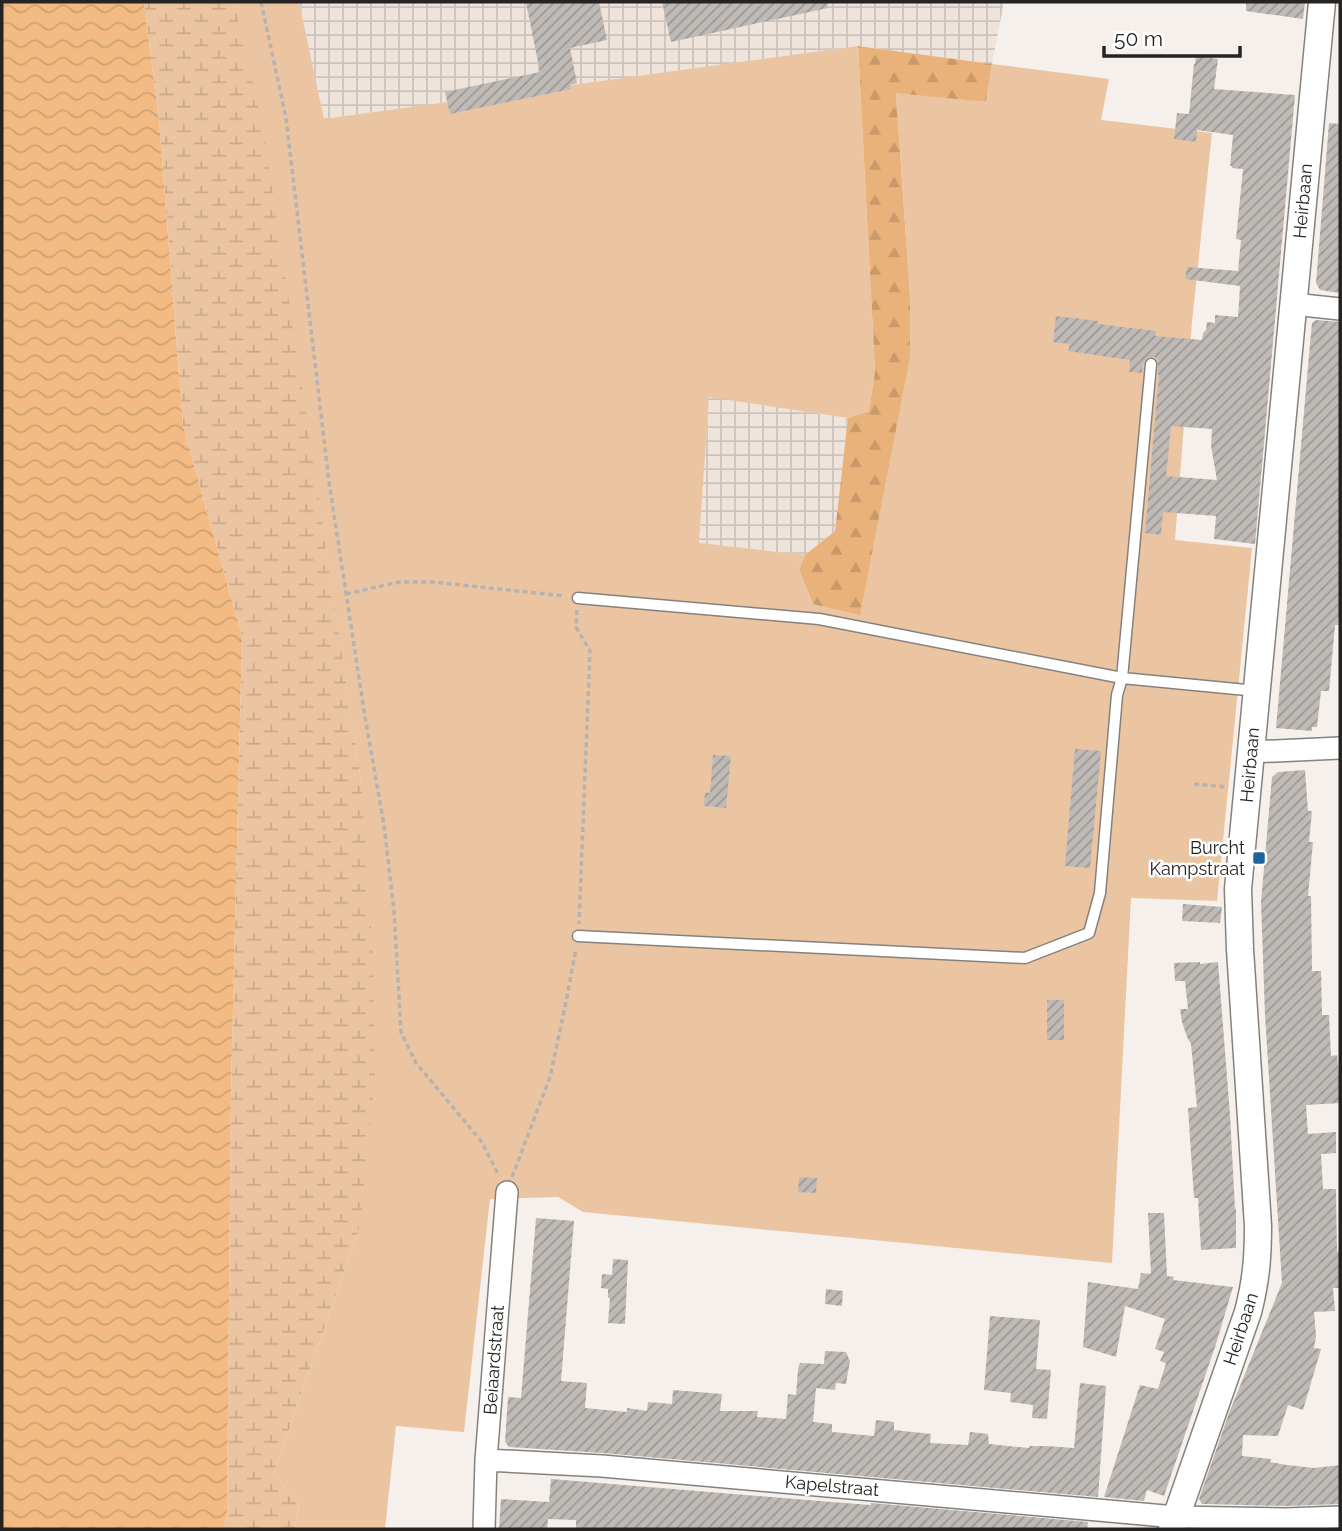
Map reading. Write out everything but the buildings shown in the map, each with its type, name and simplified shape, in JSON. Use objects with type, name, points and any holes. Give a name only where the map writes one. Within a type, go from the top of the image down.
[{"type":"street","name":"Heirbaan","points":[[1174,1523],[1248,1312],[1258,1260],[1238,908],[1293,304],[1328,4]]},
{"type":"street","points":[[1293,304],[1340,309]]},
{"type":"street","points":[[1251,752],[1340,748]]},
{"type":"street","name":"Beiaardstraat","points":[[484,1529],[486,1460],[507,1192]]},
{"type":"street","name":"Kapelstraat","points":[[486,1460],[602,1466],[1174,1523],[1340,1517]]},
{"type":"lane","points":[[578,936],[1026,958],[1089,933],[1100,893],[1116,695],[1122,678],[1151,364]]},
{"type":"lane","points":[[578,598],[819,619],[1122,678],[1257,691]]},
{"type":"path","points":[[261,2],[286,118],[329,482],[387,850],[394,911],[401,1032],[416,1063],[481,1141],[507,1192]]},
{"type":"path","points":[[346,594],[399,582],[433,582],[578,598],[576,626],[590,651],[578,936],[550,1077],[507,1192]]},
{"type":"path","points":[[1194,784],[1236,788]]},
{"type":"shaded area","points":[[299,2],[1004,2],[992,64],[858,46],[324,120]]},
{"type":"shaded area","points":[[709,396],[848,418],[835,531],[805,555],[699,544]]},
{"type":"green space","points":[[144,2],[234,2],[262,122],[361,782],[373,955],[375,1078],[360,1226],[274,1473],[299,1505],[295,1529],[224,1529],[227,1511],[231,1091],[242,637],[183,426],[159,121]]},
{"type":"green space","points":[[234,2],[299,2],[324,119],[858,46],[875,371],[869,411],[848,418],[709,397],[699,543],[805,555],[799,570],[813,604],[910,357],[910,296],[896,92],[986,102],[992,64],[1109,79],[1101,120],[1212,133],[1192,322],[1175,540],[1252,548],[1217,901],[1131,898],[1112,1263],[583,1212],[558,1197],[490,1199],[464,1432],[396,1426],[385,1529],[295,1529],[299,1505],[274,1473],[360,1226],[361,782],[292,330]]},
{"type":"green space","points":[[858,46],[992,64],[986,102],[896,93],[910,296],[910,357],[860,615],[813,604],[799,570],[805,555],[835,531],[848,418],[869,411],[875,371]]},
{"type":"water","points":[[2,2],[144,2],[159,121],[183,426],[242,637],[231,1091],[227,1511],[224,1529],[2,1529]]},
{"type":"place","name":"Burcht Kampstraat","points":[[1259,858]]}]
